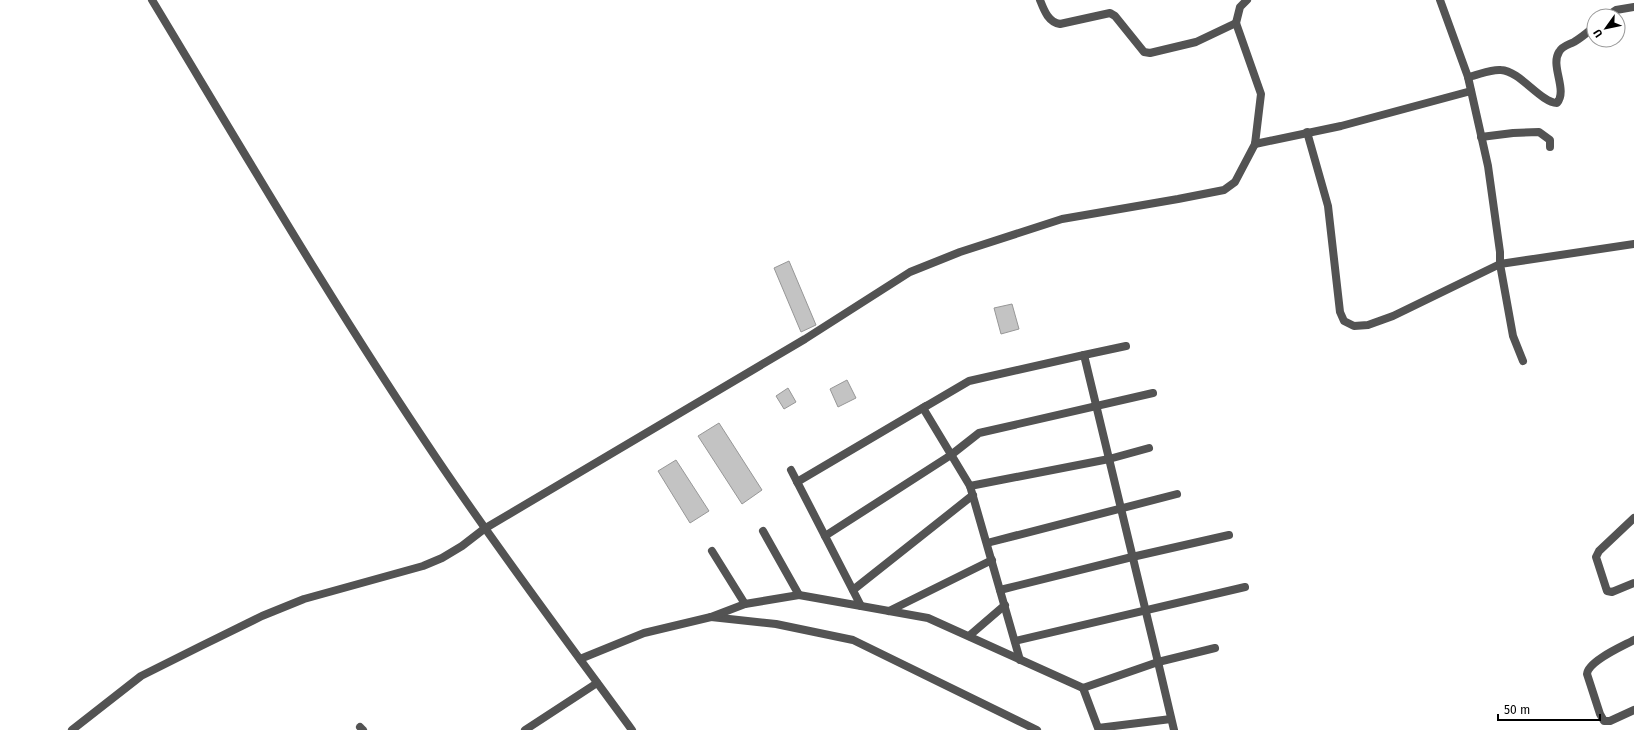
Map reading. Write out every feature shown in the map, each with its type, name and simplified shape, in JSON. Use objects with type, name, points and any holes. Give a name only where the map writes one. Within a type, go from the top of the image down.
[{"type":"street","points":[[152,0],[343,316],[484,529],[632,730]]},
{"type":"street","points":[[1040,0],[1050,19],[1055,23],[1060,24],[1110,13],[1115,16],[1144,52],[1150,54],[1196,42],[1236,23]]},
{"type":"street","points":[[72,730],[141,676],[262,616],[304,599],[423,566],[442,558],[462,546],[484,529],[805,339],[910,272],[960,252],[1062,219],[1224,190],[1235,182],[1255,144],[1261,94],[1236,23],[1240,7],[1247,0]]},
{"type":"street","points":[[1440,0],[1468,77],[1490,181],[1500,252],[1500,264],[1513,336],[1522,361]]},
{"type":"street","points":[[1468,77],[1493,70],[1503,70],[1525,82],[1549,100],[1557,103],[1560,100],[1560,84],[1555,61],[1559,51],[1565,45],[1574,42],[1586,33]]},
{"type":"street","points":[[1255,144],[1341,126],[1471,91]]},
{"type":"street","points":[[1307,132],[1328,206],[1340,312],[1344,321],[1354,326],[1368,325],[1393,316],[1500,264],[1634,244]]},
{"type":"street","points":[[1481,137],[1513,133],[1540,132],[1550,140],[1550,147]]},
{"type":"street","points":[[797,482],[969,381],[1126,346]]},
{"type":"street","points":[[1084,355],[1174,730]]},
{"type":"street","points":[[923,408],[951,391]]},
{"type":"street","points":[[825,536],[951,455],[979,433],[1153,393]]},
{"type":"street","points":[[923,408],[970,486],[1020,660]]},
{"type":"street","points":[[970,486],[1109,459],[1149,448]]},
{"type":"street","points":[[791,470],[861,606]]},
{"type":"street","points":[[987,543],[1177,494]]},
{"type":"street","points":[[853,590],[973,495]]},
{"type":"street","points":[[1634,518],[1599,551],[1596,557],[1607,591],[1612,592],[1634,583]]},
{"type":"street","points":[[763,531],[799,594]]},
{"type":"street","points":[[1000,590],[1132,557],[1229,535]]},
{"type":"street","points":[[712,551],[745,604]]},
{"type":"street","points":[[889,611],[992,560]]},
{"type":"street","points":[[1015,641],[1245,587]]},
{"type":"street","points":[[580,659],[644,632],[711,618],[745,604],[799,594],[928,618],[1083,688],[1158,662],[1215,648]]},
{"type":"street","points":[[969,636],[1005,605]]},
{"type":"street","points":[[711,618],[776,624],[853,640],[1037,730]]},
{"type":"street","points":[[1634,640],[1594,662],[1588,668],[1587,674],[1600,714],[1604,721],[1610,721],[1634,710]]},
{"type":"street","points":[[525,730],[598,683]]},
{"type":"street","points":[[1083,688],[1098,728],[1171,719]]},
{"type":"building","points":[[789,261],[816,325],[801,332],[774,268]]},
{"type":"building","points":[[1012,304],[1019,329],[1001,334],[994,308]]},
{"type":"building","points":[[847,380],[856,398],[838,407],[830,389]]},
{"type":"building","points":[[788,388],[796,402],[784,409],[776,396]]},
{"type":"building","points":[[719,423],[762,490],[742,504],[698,436]]},
{"type":"building","points":[[676,460],[709,511],[690,523],[658,471]]}]
